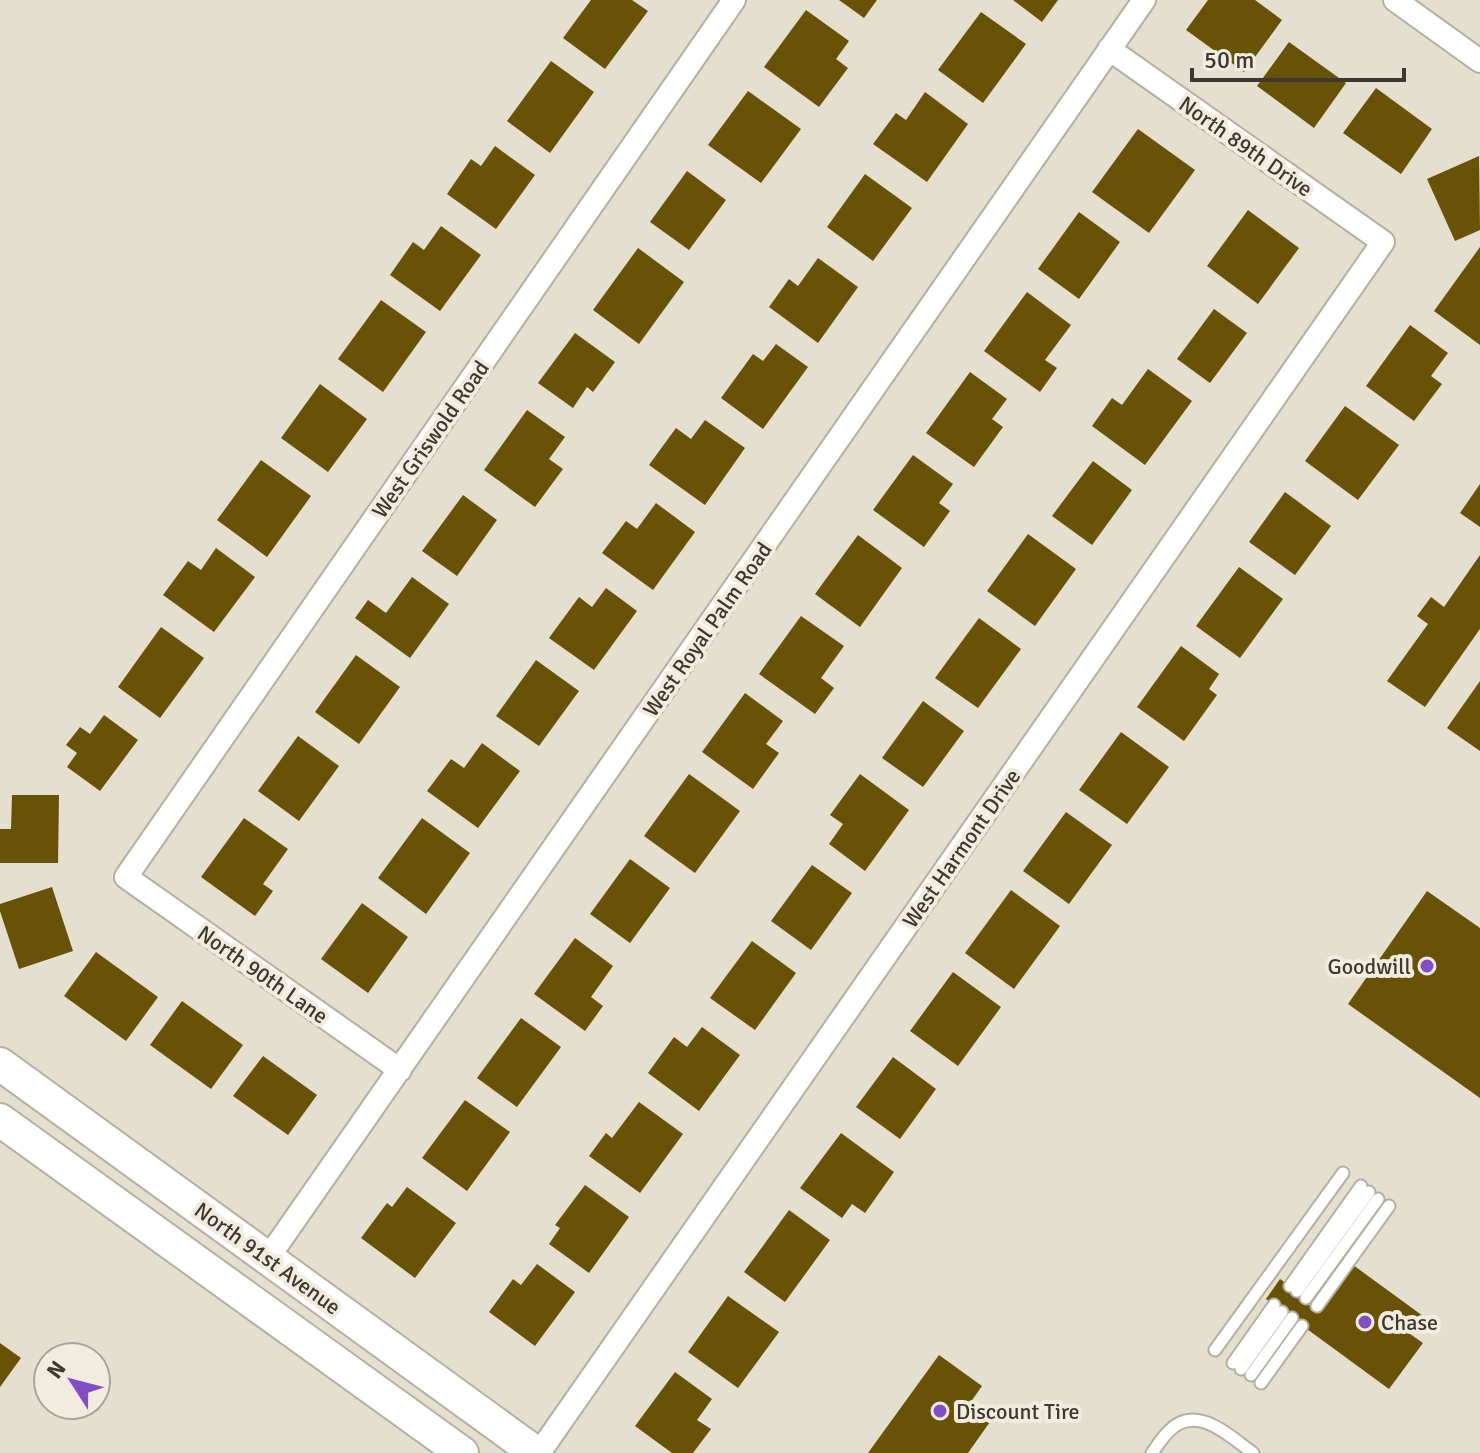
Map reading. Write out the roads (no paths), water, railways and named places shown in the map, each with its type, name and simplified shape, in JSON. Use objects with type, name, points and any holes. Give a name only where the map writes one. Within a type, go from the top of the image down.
[{"type":"main road","name":"North 91st Avenue","points":[[0,1064],[538,1453]]},
{"type":"main road","name":"North 91st Avenue","points":[[0,1120],[462,1453]]},
{"type":"main road","points":[[65,1166],[134,1191],[225,1254],[268,1258]]},
{"type":"street","name":"West Griswold Road","points":[[126,877],[734,0]]},
{"type":"street","name":"West Royal Palm Road","points":[[268,1258],[1144,0]]},
{"type":"street","points":[[1395,0],[1480,61]]},
{"type":"street","name":"North 89th Drive","points":[[1109,49],[1383,242]]},
{"type":"street","name":"West Harmont Drive","points":[[538,1453],[1383,242]]},
{"type":"street","name":"North 90th Lane","points":[[126,877],[400,1070]]},
{"type":"lane","points":[[1215,1350],[1343,1173]]},
{"type":"lane","points":[[1298,1292],[1374,1196],[1317,1306]]},
{"type":"lane","points":[[1247,1372],[1288,1315],[1247,1372]]},
{"type":"lane","points":[[1152,1453],[1169,1431],[1181,1422],[1198,1420],[1213,1424],[1253,1453]]},
{"type":"place","name":"Goodwill","points":[[1427,966]]},
{"type":"place","name":"Chase","points":[[1365,1322]]},
{"type":"place","name":"Discount Tire","points":[[940,1411]]}]
